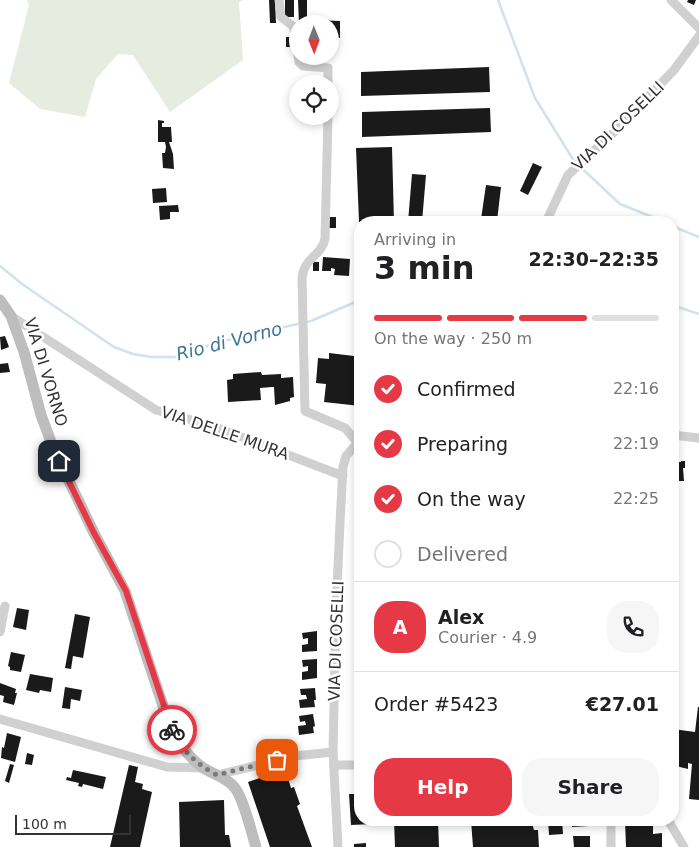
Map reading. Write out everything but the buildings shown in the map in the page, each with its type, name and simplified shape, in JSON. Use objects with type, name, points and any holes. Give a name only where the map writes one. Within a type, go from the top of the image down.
[{"type":"street","points":[[279,0],[281,17],[289,23]]},
{"type":"street","points":[[671,0],[699,28]]},
{"type":"street","name":"VIA DI COSELLI","points":[[549,216],[568,175],[614,132],[674,70],[699,36]]},
{"type":"street","points":[[303,65],[328,68],[328,75]]},
{"type":"street","points":[[328,125],[325,239],[323,245],[305,264],[303,269],[305,412],[345,428],[354,436]]},
{"type":"street","name":"VIA DI VORNO","points":[[0,300],[11,316],[24,352],[41,415],[54,450],[94,533],[126,591],[169,724],[187,754],[203,768],[235,786],[256,847]]},
{"type":"street","name":"VIA DELLE MURA","points":[[11,316],[156,410],[213,426],[343,476]]},
{"type":"street","points":[[679,436],[699,438]]},
{"type":"street","name":"VIA DI COSELLI","points":[[338,847],[333,752],[336,610],[343,476],[346,456],[354,447]]},
{"type":"street","points":[[0,632],[5,606]]},
{"type":"street","points":[[0,719],[167,767],[203,768]]},
{"type":"street","points":[[217,775],[295,756],[333,752]]},
{"type":"street","points":[[334,765],[354,765]]},
{"type":"street","points":[[611,826],[611,847]]},
{"type":"street","points":[[672,826],[684,847]]},
{"type":"shaded area","points":[[27,0],[243,0],[239,2],[243,60],[170,112],[133,55],[118,54],[96,79],[85,117],[40,109],[9,83],[29,5]]},
{"type":"waterway","points":[[498,0],[535,98],[574,161],[620,204],[650,216]]},
{"type":"waterway","points":[[679,229],[699,237]]},
{"type":"waterway","name":"Rio di Vorno","points":[[0,266],[22,284],[114,347],[133,354],[151,357],[180,357],[215,343],[311,321],[354,303]]},
{"type":"waterway","name":"Rio di Vorno","points":[[679,307],[699,314]]},
{"type":"way so far","points":[[172,730],[187,754],[203,768],[217,775],[277,760]]},
{"type":"route","points":[[59,461],[94,533],[126,591],[172,730]]}]
